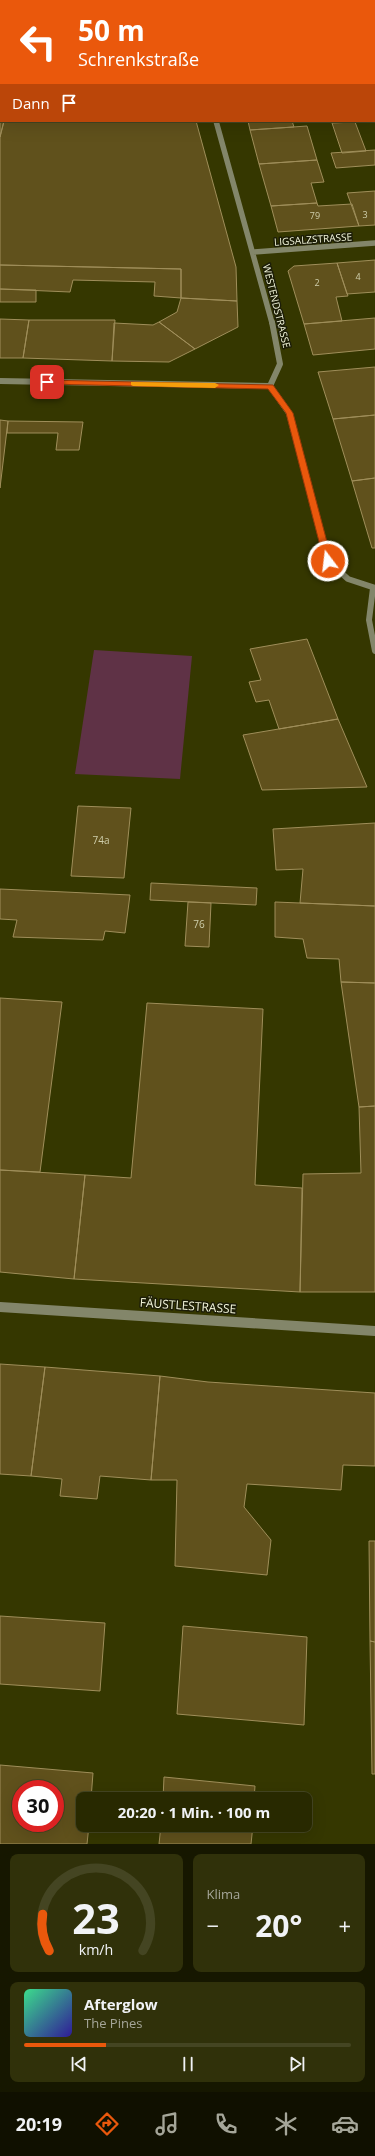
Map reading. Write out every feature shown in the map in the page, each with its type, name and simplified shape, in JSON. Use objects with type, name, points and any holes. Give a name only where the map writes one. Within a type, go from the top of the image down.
[{"type":"street","name":"WESTENDSTRASSE","points":[[216,122],[271,319],[280,364],[270,386]]},
{"type":"street","name":"LIGSALZSTRASSE","points":[[253,252],[375,243]]},
{"type":"street","points":[[0,381],[270,386],[289,413],[328,561],[335,570],[351,582],[374,588],[368,606],[369,633],[375,651]]},
{"type":"street","name":"FÄUSTLESTRASSE","points":[[0,1307],[375,1331]]},
{"type":"shaded area","points":[[94,650],[192,656],[180,779],[75,774]]},
{"type":"building","points":[[0,122],[4,122],[0,137]]},
{"type":"building","points":[[4,122],[196,122],[236,267],[237,301],[181,298],[181,269],[0,265],[0,137]]},
{"type":"building","points":[[248,122],[292,122],[294,127],[250,130]]},
{"type":"building","points":[[355,122],[366,151],[342,153],[332,123]]},
{"type":"building","points":[[307,126],[317,160],[259,164],[250,130]]},
{"type":"building","points":[[375,150],[375,165],[336,168],[331,153]]},
{"type":"building","points":[[317,160],[324,182],[311,183],[317,203],[271,206],[259,164]]},
{"type":"building","points":[[375,191],[375,225],[359,226],[347,193]]},
{"type":"building","points":[[317,203],[318,206],[352,204],[359,226],[278,232],[271,206]]},
{"type":"building","points":[[375,260],[375,292],[347,294],[337,263]]},
{"type":"building","points":[[337,263],[348,296],[336,297],[342,321],[304,324],[288,271],[294,266]]},
{"type":"building","points":[[0,265],[181,269],[181,298],[154,296],[155,282],[73,280],[70,292],[0,289]]},
{"type":"building","points":[[0,289],[36,290],[36,302],[0,302]]},
{"type":"building","points":[[181,298],[237,301],[238,327],[195,349],[159,322],[177,312]]},
{"type":"building","points":[[375,318],[375,349],[313,355],[304,324]]},
{"type":"building","points":[[0,319],[29,320],[23,358],[0,358]]},
{"type":"building","points":[[29,320],[115,320],[112,361],[23,358]]},
{"type":"building","points":[[159,322],[195,349],[169,362],[112,361],[114,323],[153,325]]},
{"type":"building","points":[[375,367],[375,415],[333,419],[318,372]]},
{"type":"building","points":[[375,415],[375,478],[352,481],[333,419]]},
{"type":"building","points":[[0,420],[8,421],[0,488]]},
{"type":"building","points":[[8,421],[83,422],[79,450],[56,450],[58,433],[7,433]]},
{"type":"building","points":[[375,478],[375,548],[372,548],[352,481]]},
{"type":"building","points":[[307,639],[338,719],[279,729],[269,700],[256,702],[249,682],[261,680],[250,649]]},
{"type":"building","points":[[338,719],[367,787],[262,790],[243,735]]},
{"type":"building","points":[[78,806],[131,808],[124,878],[71,876]]},
{"type":"building","points":[[375,823],[375,906],[300,903],[303,869],[276,870],[273,829]]},
{"type":"building","points":[[151,883],[257,888],[256,905],[150,900]]},
{"type":"building","points":[[0,889],[130,895],[125,933],[105,931],[103,940],[13,937],[17,920],[0,919]]},
{"type":"building","points":[[188,902],[211,903],[209,947],[185,946]]},
{"type":"building","points":[[275,902],[375,906],[375,983],[341,982],[339,959],[307,958],[303,939],[275,937]]},
{"type":"building","points":[[341,982],[375,983],[375,1106],[359,1107]]},
{"type":"building","points":[[0,998],[62,1002],[40,1172],[0,1170]]},
{"type":"building","points":[[147,1003],[263,1009],[255,1185],[302,1188],[300,1292],[74,1279],[85,1175],[131,1178]]},
{"type":"building","points":[[375,1106],[375,1292],[300,1292],[303,1174],[361,1173],[359,1107]]},
{"type":"building","points":[[0,1170],[85,1175],[74,1279],[0,1272]]},
{"type":"building","points":[[0,1364],[45,1367],[31,1476],[0,1474]]},
{"type":"building","points":[[45,1367],[160,1376],[151,1480],[100,1476],[97,1499],[60,1496],[62,1479],[31,1476]]},
{"type":"building","points":[[160,1376],[208,1382],[375,1393],[375,1466],[343,1465],[341,1490],[247,1484],[244,1507],[271,1540],[267,1575],[175,1566],[177,1480],[151,1480]]},
{"type":"building","points":[[369,1541],[375,1541],[375,1642],[370,1641]]},
{"type":"building","points":[[0,1616],[105,1623],[100,1691],[0,1684]]},
{"type":"building","points":[[183,1626],[307,1637],[304,1725],[177,1714]]},
{"type":"building","points":[[370,1641],[375,1642],[375,1774],[372,1774]]},
{"type":"building","points":[[0,1765],[93,1773],[92,1792],[76,1792],[76,1832],[88,1832],[87,1844],[0,1844]]},
{"type":"building","points":[[164,1777],[255,1786],[255,1792],[163,1792]]},
{"type":"building","points":[[160,1832],[252,1832],[251,1844],[159,1844]]},
{"type":"slow traffic","points":[[133,384],[215,385]]},
{"type":"route","points":[[47,382],[270,386],[289,413],[328,561]]}]
